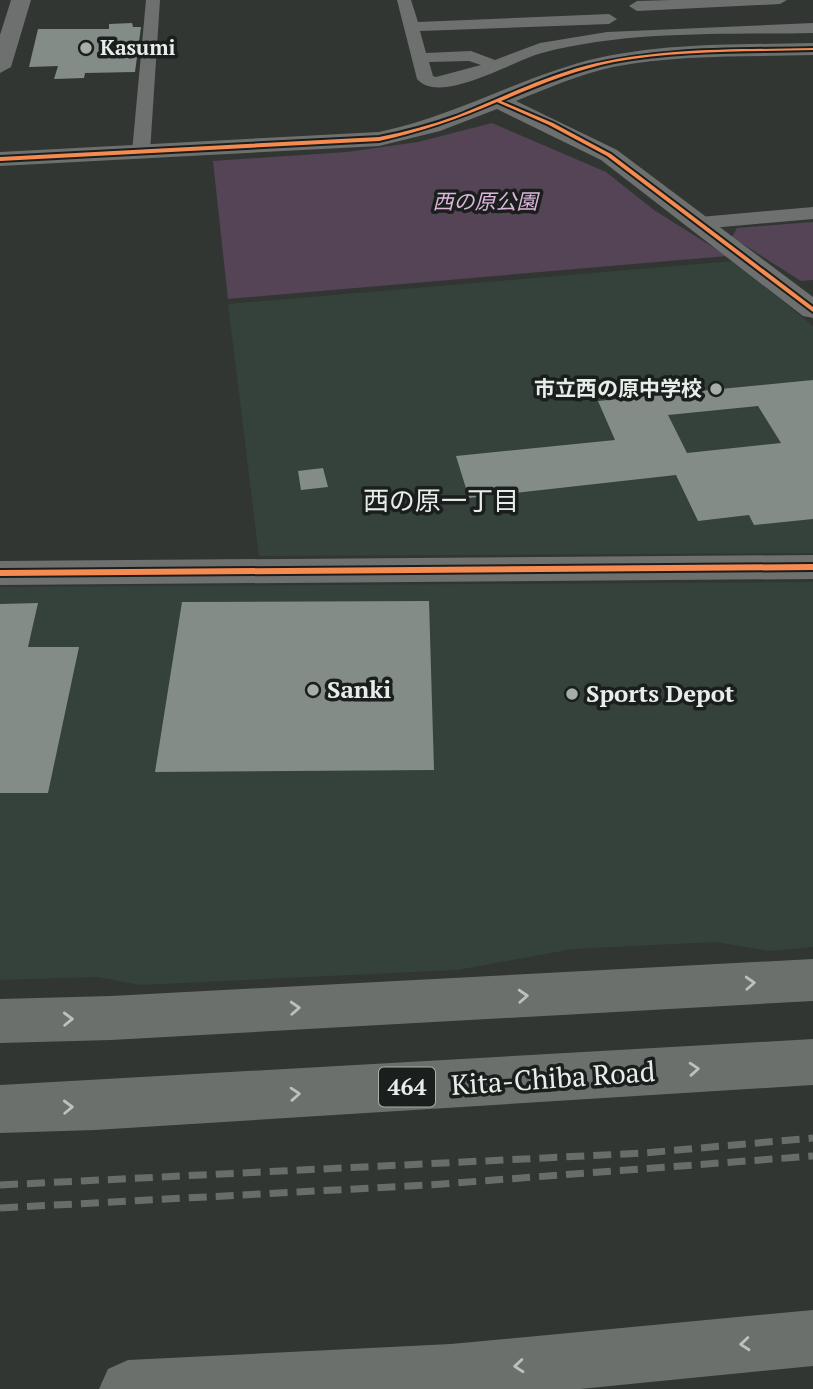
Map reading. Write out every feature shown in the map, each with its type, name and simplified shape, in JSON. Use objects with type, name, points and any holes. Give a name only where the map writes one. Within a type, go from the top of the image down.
[{"type":"highway","points":[[0,1021],[125,1017],[813,980]]},
{"type":"highway","name":"Kita-Chiba Road","points":[[0,1109],[109,1105],[813,1062]]},
{"type":"highway","points":[[128,1389],[451,1373],[813,1338]]},
{"type":"street","points":[[0,12],[4,0]]},
{"type":"street","points":[[0,67],[21,0]]},
{"type":"street","points":[[141,152],[153,0]]},
{"type":"street","points":[[404,0],[425,79],[433,83],[450,82],[536,49],[575,41],[653,34],[813,28]]},
{"type":"street","points":[[411,27],[638,8],[780,0]]},
{"type":"street","points":[[638,8],[653,34]]},
{"type":"street","points":[[575,41],[607,62]]},
{"type":"street","points":[[0,159],[379,139],[420,130],[566,73],[607,62],[674,55],[813,49]]},
{"type":"street","points":[[419,58],[471,56],[494,65]]},
{"type":"street","points":[[498,101],[593,145],[813,310]]},
{"type":"street","points":[[700,223],[813,213]]},
{"type":"street","points":[[0,573],[813,566]]},
{"type":"shaded area","points":[[734,261],[813,326],[813,553],[259,556],[228,304]]},
{"type":"shaded area","points":[[813,582],[813,947],[769,951],[716,942],[573,949],[457,970],[140,985],[98,977],[0,980],[0,587]]},
{"type":"green space","name":"西の原公園","points":[[492,123],[606,172],[654,210],[727,256],[228,299],[213,161],[347,152],[418,142]]},
{"type":"green space","points":[[813,222],[813,280],[801,281],[732,237],[737,228]]},
{"type":"building","points":[[132,23],[133,27],[141,27],[135,72],[85,73],[84,78],[54,79],[58,66],[29,67],[38,29],[109,29],[109,24]]},
{"type":"building","points":[[813,380],[813,519],[754,525],[749,515],[698,521],[676,475],[469,498],[456,456],[615,440],[598,401]],"holes":[[[758,406],[781,443],[687,453],[668,415]]]},
{"type":"building","points":[[323,468],[328,487],[301,490],[298,471]]},
{"type":"building","points":[[429,601],[434,770],[155,772],[182,602]]},
{"type":"building","points":[[38,603],[28,647],[79,647],[48,793],[0,793],[0,604]]},
{"type":"railway","points":[[0,1185],[644,1153],[813,1138]]},
{"type":"railway","points":[[0,1208],[428,1185],[813,1156]]},
{"type":"cycle path","points":[[0,159],[379,139],[432,126],[559,76],[612,61],[698,52],[813,49]]},
{"type":"cycle path","points":[[498,101],[551,124],[609,155],[813,310]]},
{"type":"cycle path","points":[[0,573],[813,567]]},
{"type":"place","name":"Kasumi","points":[[86,48]]},
{"type":"place","name":"市立西の原中学校","points":[[716,389]]},
{"type":"place","name":"Sanki","points":[[313,690]]},
{"type":"place","name":"Sports Depot","points":[[572,694]]},
{"type":"district","name":"西の原一丁目","points":[[441,501]]}]
